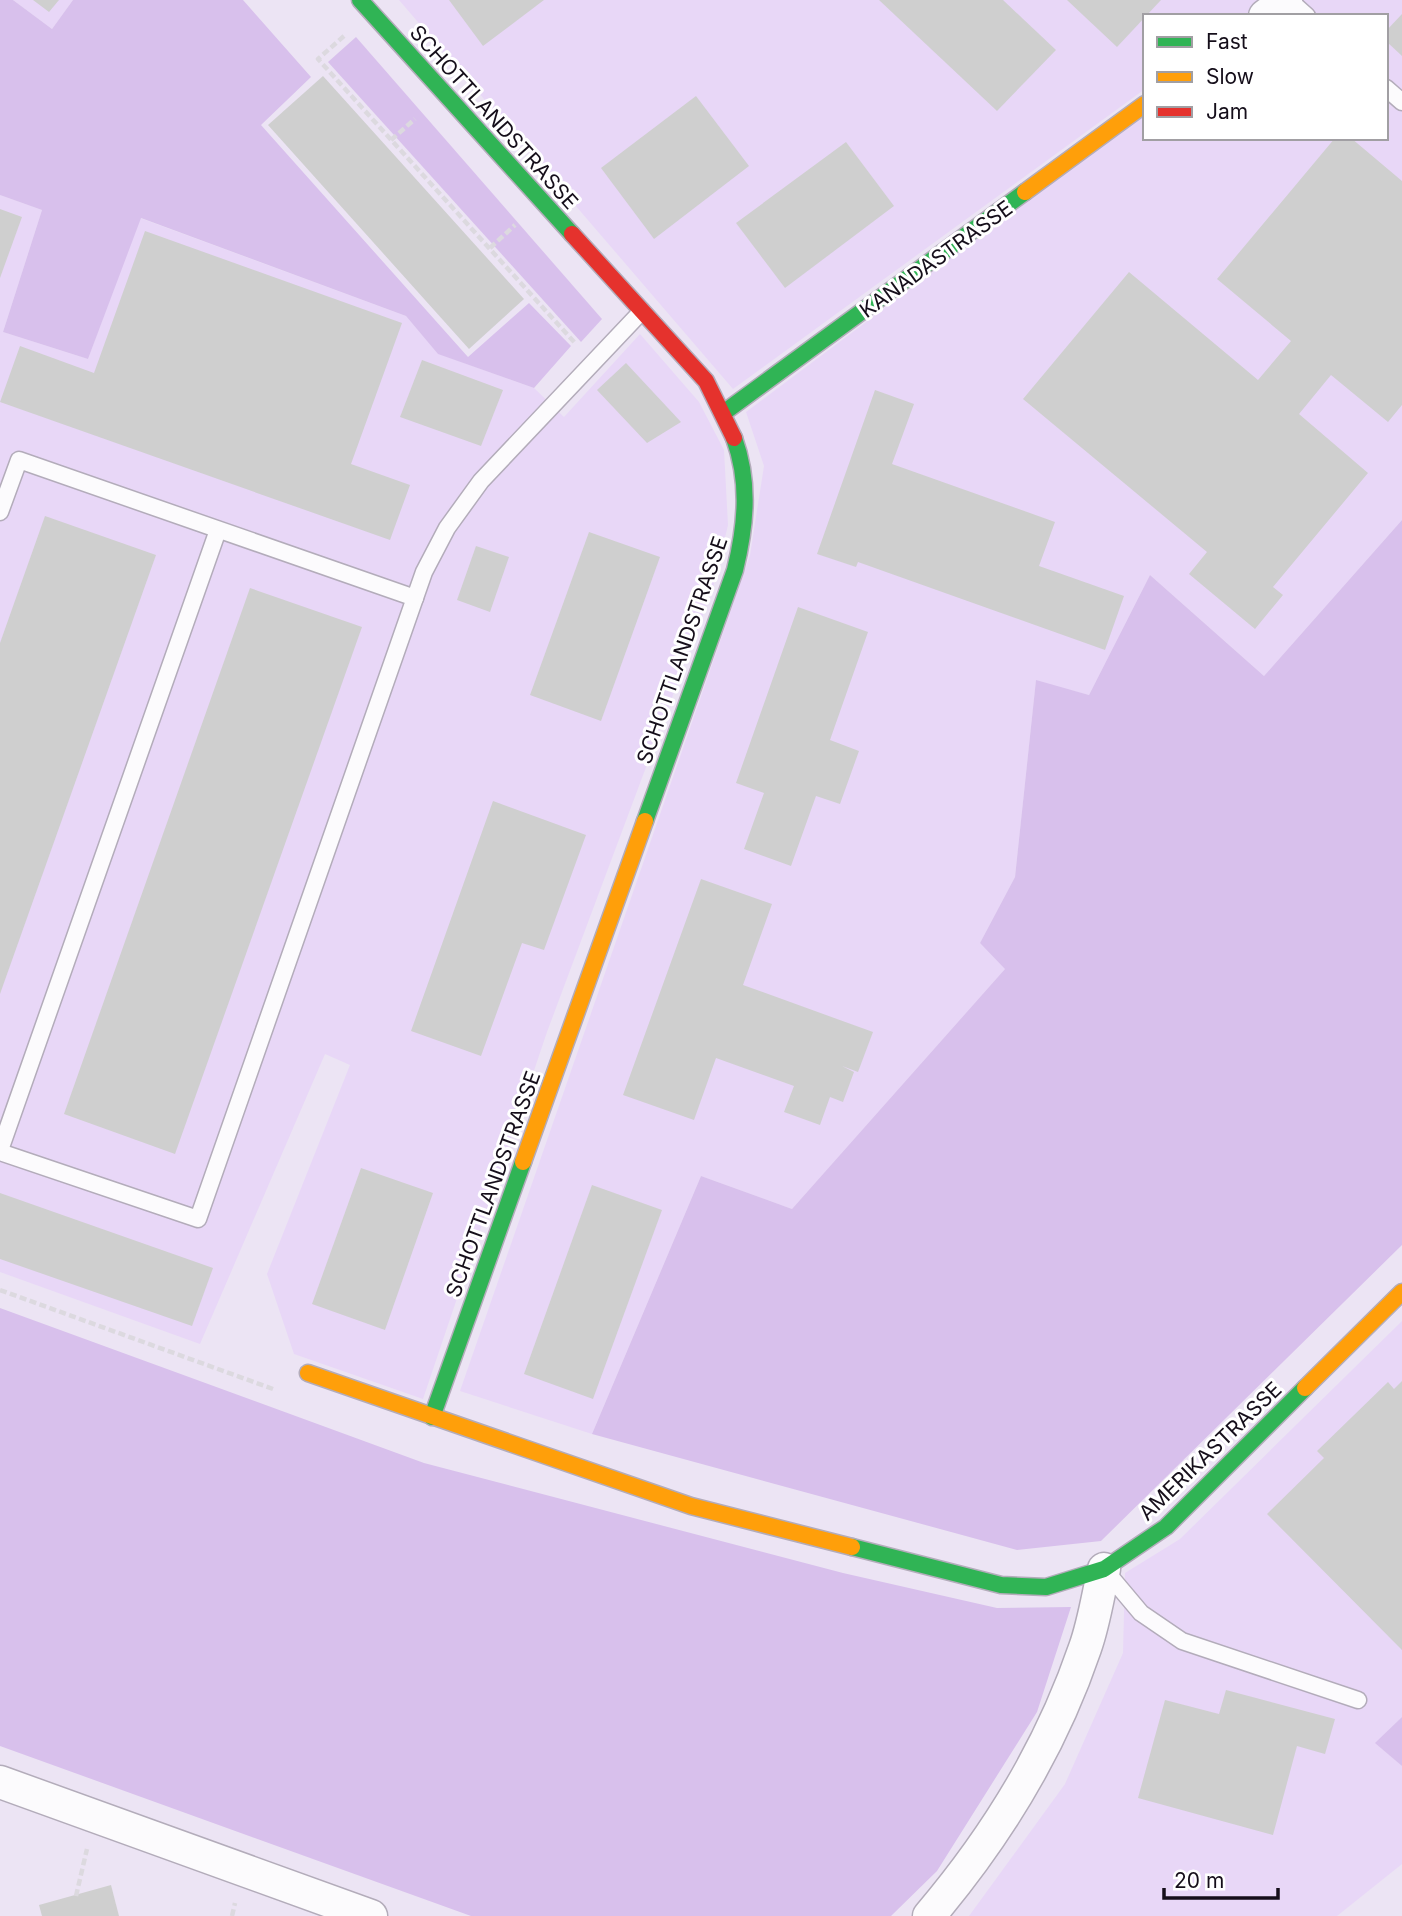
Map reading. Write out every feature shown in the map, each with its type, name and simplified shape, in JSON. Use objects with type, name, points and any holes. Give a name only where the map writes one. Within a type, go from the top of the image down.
[{"type":"street","points":[[1268,14],[1288,0]]},
{"type":"street","name":"SCHOTTLANDSTRASSE","points":[[365,6],[706,381],[726,411],[739,441],[746,495],[746,522],[735,570],[432,1417]]},
{"type":"street","name":"KANADASTRASSE","points":[[726,411],[1143,105]]},
{"type":"street","name":"AMERIKASTRASSE","points":[[432,1417],[691,1506],[1001,1585],[1046,1587],[1104,1570],[1166,1527],[1402,1292]]},
{"type":"street","points":[[307,1373],[432,1417]]},
{"type":"street","points":[[929,1916],[974,1863],[1035,1765],[1086,1647],[1104,1570]]},
{"type":"street","points":[[0,1782],[371,1916]]},
{"type":"lane","points":[[1288,0],[1305,14]]},
{"type":"lane","points":[[1388,90],[1402,102]]},
{"type":"lane","points":[[218,530],[0,1151],[198,1219],[415,598],[441,539],[464,502],[642,311]]},
{"type":"lane","points":[[0,512],[19,460],[415,598]]},
{"type":"lane","points":[[1104,1570],[1141,1613],[1182,1641],[1357,1700]]},
{"type":"path","points":[[365,6],[318,59],[593,363]]},
{"type":"path","points":[[0,1290],[295,1396],[307,1373]]},
{"type":"path","points":[[76,1896],[95,1817]]},
{"type":"shaded area","points":[[0,0],[13,0],[52,29],[73,0],[243,0],[311,77],[261,125],[468,357],[529,303],[571,346],[534,388],[438,354],[406,316],[141,218],[88,359],[3,332],[42,210],[0,195]]},
{"type":"shaded area","points":[[13,0],[73,0],[52,29]]},
{"type":"shaded area","points":[[399,0],[1266,0],[1248,14],[1143,14],[1143,90],[733,389]]},
{"type":"shaded area","points":[[1298,0],[1402,0],[1402,520],[1264,676],[1150,575],[1089,695],[1036,681],[1015,877],[980,943],[1006,968],[792,1209],[701,1176],[592,1434],[460,1391],[750,555],[764,466],[746,412],[1143,114],[1143,140],[1388,140],[1388,14],[1280,14]]},
{"type":"shaded area","points":[[356,37],[602,319],[581,342],[328,62]]},
{"type":"shaded area","points":[[0,195],[42,210],[3,332],[88,359],[140,218],[406,316],[439,354],[534,388],[564,417],[640,334],[699,402],[724,450],[728,525],[713,588],[547,1032],[423,1399],[294,1354],[267,1274],[350,1065],[325,1054],[200,1344],[0,1272]]},
{"type":"shaded area","points":[[1402,520],[1402,1245],[1101,1541],[1017,1550],[592,1434],[701,1176],[792,1209],[1005,969],[980,943],[1015,877],[1036,680],[1089,695],[1150,575],[1264,676]]},
{"type":"shaded area","points":[[0,1308],[424,1463],[843,1573],[997,1608],[1071,1607],[1037,1712],[937,1871],[891,1916],[471,1916],[0,1746]]},
{"type":"shaded area","points":[[1402,1321],[1402,1717],[1376,1743],[1402,1766],[1402,1864],[1337,1916],[969,1916],[1065,1784],[1123,1653],[1125,1573],[1180,1539]]},
{"type":"shaded area","points":[[1402,1717],[1402,1766],[1375,1743]]},
{"type":"building","points":[[33,0],[59,0],[49,12]]},
{"type":"building","points":[[449,0],[544,0],[483,46]]},
{"type":"building","points":[[879,0],[1003,0],[1056,50],[997,111]]},
{"type":"building","points":[[1067,0],[1161,0],[1148,14],[1143,14],[1143,19],[1117,47]]},
{"type":"building","points":[[1402,14],[1402,56],[1388,43],[1388,29]]},
{"type":"building","points":[[323,76],[524,299],[469,349],[268,125]]},
{"type":"building","points":[[696,96],[749,166],[654,239],[601,168]]},
{"type":"building","points":[[1333,140],[1353,140],[1402,181],[1402,405],[1388,422],[1331,375],[1299,414],[1368,473],[1273,587],[1283,595],[1255,629],[1189,574],[1207,552],[1023,399],[1129,272],[1258,380],[1291,341],[1217,279]]},
{"type":"building","points":[[846,142],[894,206],[785,288],[736,223]]},
{"type":"building","points":[[0,209],[22,217],[0,278]]},
{"type":"building","points":[[145,231],[402,323],[351,464],[410,485],[390,540],[0,402],[20,346],[94,373]]},
{"type":"building","points":[[422,360],[503,390],[481,446],[400,417]]},
{"type":"building","points":[[626,363],[681,422],[647,443],[597,390]]},
{"type":"building","points":[[875,390],[914,404],[892,464],[1055,522],[1039,566],[1124,596],[1105,650],[858,562],[856,567],[817,554]]},
{"type":"building","points":[[45,516],[156,555],[0,994],[0,643]]},
{"type":"building","points":[[589,532],[660,557],[601,721],[530,695]]},
{"type":"building","points":[[476,546],[509,557],[490,612],[457,600]]},
{"type":"building","points":[[250,588],[362,627],[175,1154],[64,1114]]},
{"type":"building","points":[[798,607],[868,632],[830,740],[859,751],[840,804],[816,796],[791,866],[744,849],[764,793],[736,783]]},
{"type":"building","points":[[493,801],[586,835],[544,950],[522,943],[481,1056],[411,1031]]},
{"type":"building","points":[[701,879],[772,904],[743,985],[873,1032],[858,1072],[842,1066],[854,1072],[843,1102],[830,1097],[820,1125],[784,1112],[794,1086],[716,1058],[694,1120],[623,1095]]},
{"type":"building","points":[[361,1168],[433,1193],[385,1330],[312,1304]]},
{"type":"building","points":[[592,1185],[662,1210],[593,1399],[524,1374]]},
{"type":"building","points":[[0,1193],[213,1268],[192,1326],[0,1259]]},
{"type":"building","points":[[1402,1381],[1402,1650],[1267,1514],[1324,1458],[1317,1451],[1388,1382],[1394,1389]]},
{"type":"building","points":[[1226,1690],[1335,1719],[1325,1754],[1297,1746],[1273,1835],[1138,1798],[1165,1700],[1219,1714]]},
{"type":"building","points":[[111,1885],[119,1916],[42,1916],[39,1905]]},
{"type":"traffic: fast","points":[[360,0],[572,234]]},
{"type":"traffic: fast","points":[[726,411],[1025,192]]},
{"type":"traffic: fast","points":[[645,821],[735,570],[745,504],[742,471],[734,438]]},
{"type":"traffic: fast","points":[[432,1417],[523,1162]]},
{"type":"traffic: fast","points":[[852,1547],[1001,1585],[1046,1587],[1104,1569],[1166,1527],[1305,1388]]},
{"type":"traffic: slow","points":[[1025,192],[1143,105]]},
{"type":"traffic: slow","points":[[523,1162],[645,821]]},
{"type":"traffic: slow","points":[[1305,1388],[1402,1292]]},
{"type":"traffic: slow","points":[[308,1373],[691,1506],[852,1547]]},
{"type":"traffic: jam","points":[[572,234],[706,381],[734,438]]}]
